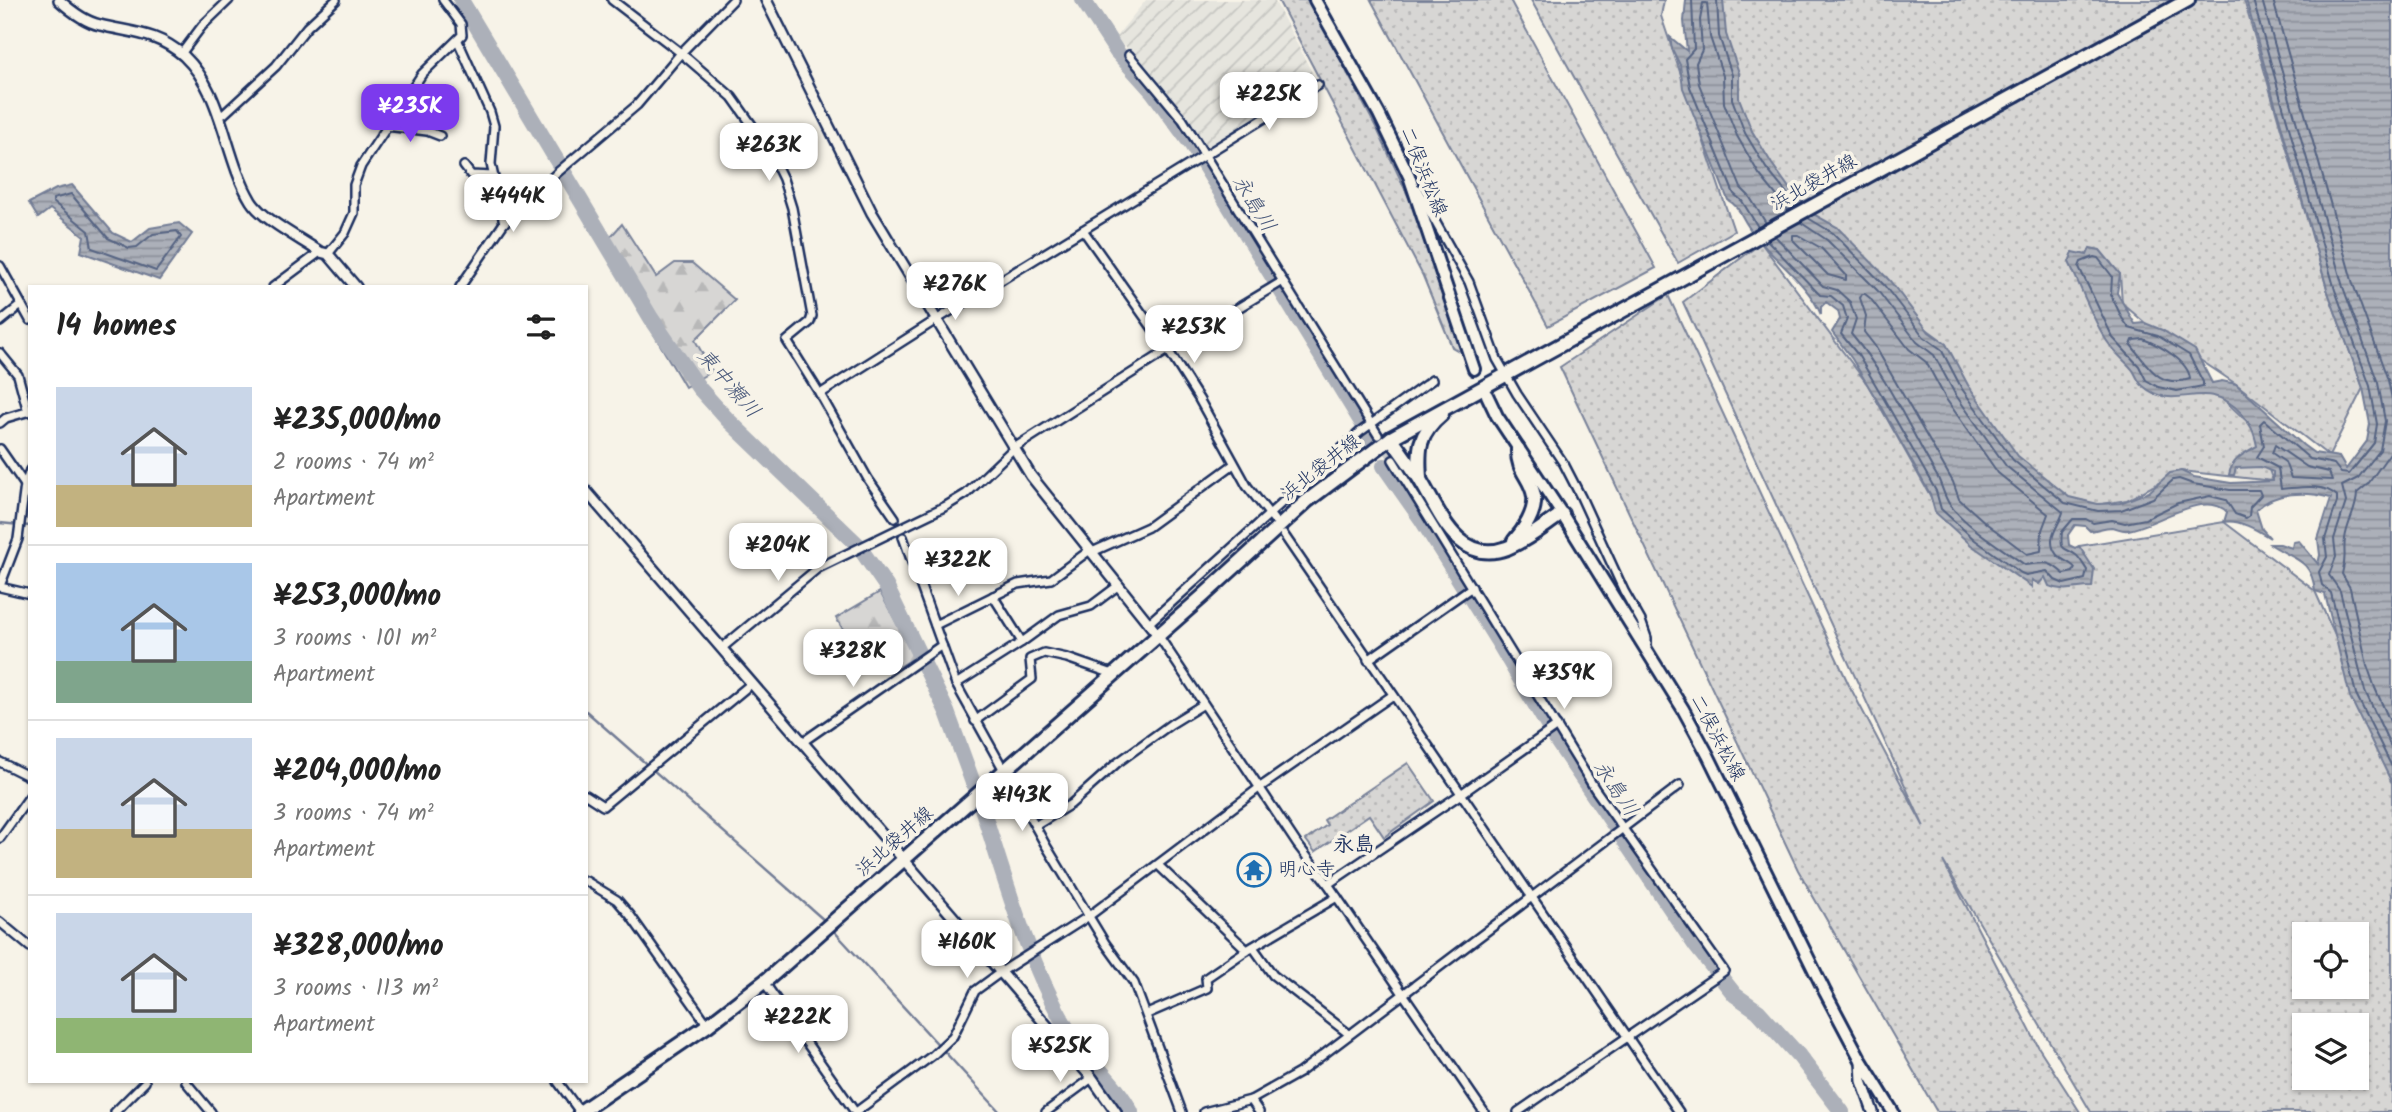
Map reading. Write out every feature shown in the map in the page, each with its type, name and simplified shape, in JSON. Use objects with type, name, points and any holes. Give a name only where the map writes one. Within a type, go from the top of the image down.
[{"type":"main road","name":"二俣浜松線","points":[[1315,0],[1379,114],[1409,176],[1474,369]]},
{"type":"main road","name":"浜北袋井線","points":[[580,1112],[708,1025],[764,982],[1307,501],[1384,437],[1468,395],[2188,0]]},
{"type":"main road","points":[[1420,479],[1419,447],[1423,433],[1468,395]]},
{"type":"main road","name":"二俣浜松線","points":[[1487,395],[1518,449],[1647,650],[1708,755],[1861,1060],[1893,1112]]},
{"type":"main road","points":[[1384,437],[1420,479],[1446,527],[1462,542],[1487,550],[1506,548],[1562,514]]},
{"type":"main road","points":[[1506,548],[1523,531],[1534,495],[1517,463],[1518,449]]},
{"type":"street","points":[[59,0],[81,17],[98,25],[132,30],[154,37],[190,62],[208,90],[252,203],[271,221],[324,253],[354,285]]},
{"type":"street","points":[[181,54],[202,26],[229,0]]},
{"type":"street","points":[[218,115],[224,114],[275,66],[307,27],[336,0]]},
{"type":"street","points":[[276,285],[324,253],[350,225],[354,213],[354,185],[361,166],[422,74],[434,60],[458,41],[463,33],[461,24],[443,0]]},
{"type":"street","points":[[612,0],[733,97],[766,146],[783,179],[792,208],[812,316],[810,322],[788,341],[868,479],[895,518]]},
{"type":"street","points":[[461,285],[504,223],[637,104],[681,53],[733,0]]},
{"type":"street","points":[[766,0],[872,213],[1031,476],[1149,622],[1297,844],[1328,884],[1484,1112]]},
{"type":"street","points":[[458,41],[494,126],[491,164],[504,223]]},
{"type":"street","points":[[1129,55],[1183,120],[1280,283],[1372,424],[1384,437]]},
{"type":"street","points":[[820,394],[1318,85]]},
{"type":"street","points":[[386,126],[427,131],[440,136]]},
{"type":"street","points":[[464,166],[471,175],[493,176]]},
{"type":"street","points":[[1409,176],[1469,282],[1497,359],[1512,370],[1517,394],[1564,464],[1581,497],[1624,592],[1641,621],[1647,638],[1647,650]]},
{"type":"street","points":[[1083,230],[1168,350],[1199,399],[1234,464],[1272,517]]},
{"type":"street","points":[[0,265],[28,317]]},
{"type":"street","points":[[722,648],[818,568],[966,494],[1014,448],[1168,350],[1280,283]]},
{"type":"street","points":[[0,323],[20,305]]},
{"type":"street","points":[[0,353],[18,375],[28,408]]},
{"type":"street","points":[[1149,622],[1272,517],[1360,432],[1432,380]]},
{"type":"street","points":[[0,423],[6,418],[28,411]]},
{"type":"street","points":[[0,449],[25,485]]},
{"type":"street","points":[[1393,460],[1595,789],[1724,971],[1518,1112]]},
{"type":"street","points":[[935,625],[1018,584],[1051,579],[1091,551],[1148,527],[1234,464]]},
{"type":"street","points":[[28,476],[19,534],[0,587],[28,594]]},
{"type":"street","points":[[588,493],[1092,1078],[1116,1112]]},
{"type":"street","points":[[1284,535],[1679,1112]]},
{"type":"street","points":[[903,537],[956,684],[1002,771],[1089,916],[1134,983],[1182,1112]]},
{"type":"street","points":[[956,684],[1059,615],[1091,606],[1119,585]]},
{"type":"street","points":[[1368,660],[1471,587]]},
{"type":"street","points":[[993,596],[1022,642]]},
{"type":"street","points":[[804,741],[942,645]]},
{"type":"street","points":[[975,721],[1032,679],[1030,659],[1044,653],[1113,674]]},
{"type":"street","points":[[588,796],[603,806],[752,683]]},
{"type":"street","points":[[764,982],[855,1112],[937,1052],[953,1036],[975,991],[1089,916],[1259,788],[1392,695]]},
{"type":"street","points":[[1035,826],[1071,804],[1117,763],[1202,705]]},
{"type":"street","points":[[1328,884],[1557,726]]},
{"type":"street","points":[[0,762],[28,776]]},
{"type":"street","points":[[1204,1112],[1251,1100],[1298,1073],[1680,785]]},
{"type":"street","points":[[0,838],[28,799]]},
{"type":"street","points":[[1158,866],[1250,949],[1273,975],[1349,1034]]},
{"type":"street","points":[[588,882],[617,900],[630,915],[708,1025]]},
{"type":"street","points":[[1147,1014],[1207,988],[1206,978],[1337,897]]},
{"type":"street","points":[[0,922],[28,945]]},
{"type":"street","points":[[1861,1060],[1862,1081],[1873,1112]]},
{"type":"street","points":[[1046,1112],[1092,1078]]},
{"type":"street","points":[[115,1112],[144,1083]]},
{"type":"street","points":[[187,1083],[211,1112]]},
{"type":"street","points":[[559,1083],[580,1112]]},
{"type":"street","points":[[1251,1100],[1259,1112]]},
{"type":"shaded area","points":[[1146,0],[1274,0],[1317,82],[1205,148],[1184,113],[1126,47],[1114,39]]},
{"type":"green space","points":[[1278,0],[1309,0],[1378,131],[1411,202],[1464,354],[1452,347],[1423,276]]},
{"type":"green space","points":[[1371,0],[1510,0],[1656,268],[1548,326]]},
{"type":"green space","points":[[1531,0],[1664,0],[1661,16],[1734,231],[1678,263]]},
{"type":"green space","points":[[1717,0],[2244,0],[2328,292],[2363,388],[2329,456],[2236,384],[2145,323],[2122,303],[2120,274],[2087,255],[2155,394],[2219,395],[2254,428],[2273,481],[2181,471],[2127,500],[2071,509],[1978,434],[1940,339],[1810,244],[1736,128]]},
{"type":"green space","points":[[622,224],[656,277],[675,263],[692,263],[735,300],[695,340],[712,371],[685,387],[602,246]]},
{"type":"green space","points":[[1761,243],[1868,385],[1945,522],[2092,585],[2079,546],[2224,522],[2315,591],[2392,763],[2392,1112],[2091,1112],[1943,861],[2039,1048],[2080,1112],[1937,1112],[1798,870],[1560,367],[1668,295],[1849,685],[1924,827],[1683,302]]},
{"type":"green space","points":[[880,592],[915,657],[890,673],[862,632],[851,642],[836,618]]},
{"type":"green space","points":[[1408,763],[1434,801],[1384,837],[1369,815],[1315,852],[1306,840],[1327,825],[1324,820]]},
{"type":"water","points":[[1686,0],[1723,0],[1726,34],[1739,73],[1739,98],[1752,131],[1792,192],[1815,215],[1837,227],[1890,281],[1929,332],[1946,344],[1968,385],[2018,456],[2069,497],[2098,504],[2120,503],[2149,492],[2170,473],[2181,471],[2194,477],[2231,483],[2273,481],[2273,472],[2261,467],[2236,468],[2234,475],[2229,475],[2235,461],[2257,446],[2247,421],[2228,402],[2215,396],[2203,395],[2167,397],[2155,394],[2141,384],[2133,370],[2104,336],[2069,262],[2073,252],[2087,255],[2090,248],[2100,250],[2120,274],[2117,293],[2135,324],[2145,323],[2162,330],[2195,350],[2212,383],[2222,381],[2236,384],[2303,445],[2314,453],[2339,457],[2346,469],[2367,441],[2370,424],[2363,388],[2328,292],[2246,0],[2392,0],[2392,783],[2350,697],[2325,594],[2315,591],[2310,572],[2305,565],[2270,544],[2292,548],[2293,542],[2299,541],[2318,564],[2318,539],[2331,498],[2291,494],[2264,504],[2256,510],[2262,529],[2270,538],[2242,524],[2224,522],[2227,512],[2218,506],[2206,505],[2179,511],[2128,530],[2112,527],[2090,531],[2085,526],[2075,525],[2068,535],[2069,545],[2075,548],[2079,546],[2094,569],[2092,587],[2066,589],[2049,586],[2045,577],[2039,584],[2032,580],[2032,587],[1971,545],[1935,512],[1930,494],[1878,402],[1832,332],[1840,319],[1838,311],[1826,302],[1821,307],[1821,315],[1807,291],[1756,237],[1737,208],[1728,200],[1683,88],[1680,65],[1672,49],[1670,37],[1687,51],[1684,21]]},
{"type":"water","points":[[72,185],[113,233],[132,242],[150,228],[179,223],[192,234],[159,280],[81,252],[84,236],[50,209],[38,218],[29,203],[56,189]]},
{"type":"waterway","name":"東中瀬川","points":[[461,0],[651,318],[699,388],[727,419],[857,544],[886,586],[947,712],[973,783]]},
{"type":"waterway","name":"永島川","points":[[1083,0],[1117,52],[1153,92],[1192,145],[1372,439]]},
{"type":"waterway","name":"永島川","points":[[1384,466],[1422,520],[1557,741],[1696,946],[1735,995],[1758,1011],[1799,1056],[1842,1112]]},
{"type":"waterway","points":[[0,523],[28,526]]},
{"type":"waterway","points":[[588,713],[825,921]]},
{"type":"waterway","name":"東中瀬川","points":[[982,808],[1018,920],[1052,1001],[1073,1038],[1116,1089],[1131,1112]]},
{"type":"waterway","points":[[832,929],[1000,1112]]},
{"type":"tunnel","points":[[1382,442],[1393,460]]},
{"type":"place","name":"明心寺","points":[[1254,870]]},
{"type":"district","name":"永島","points":[[1354,845]]}]
